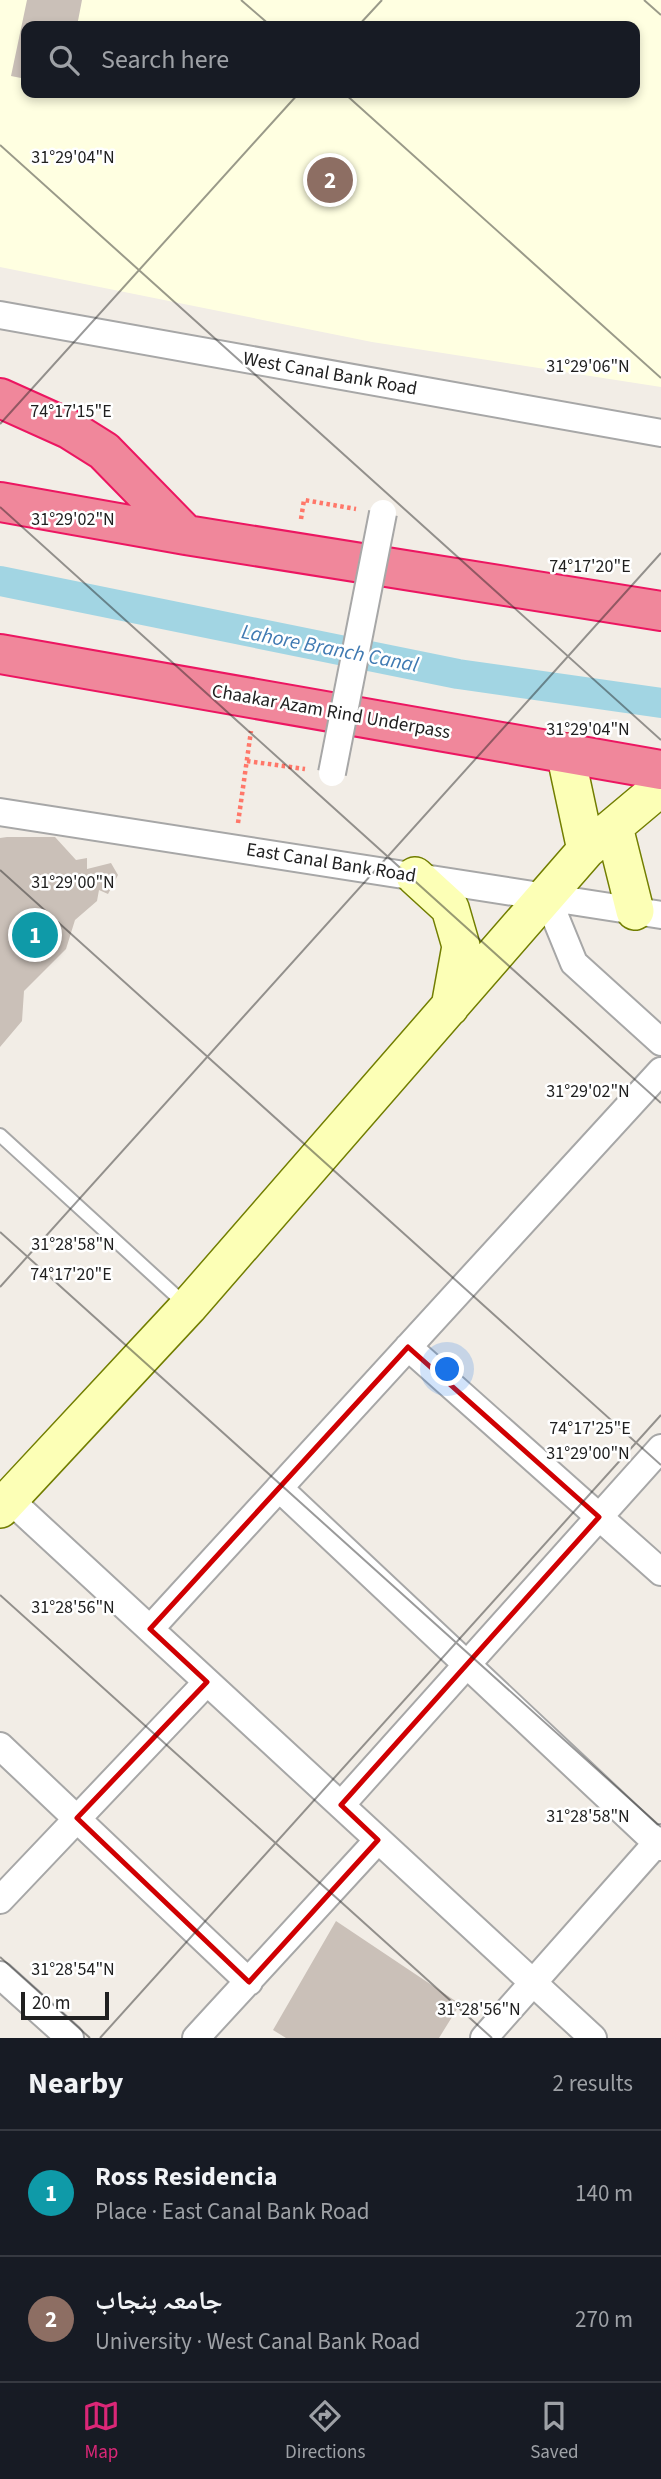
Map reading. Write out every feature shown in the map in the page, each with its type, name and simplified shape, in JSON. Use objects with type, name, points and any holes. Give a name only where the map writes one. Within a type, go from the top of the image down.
[{"type":"highway","points":[[0,398],[69,429],[104,451],[186,536]]},
{"type":"highway","points":[[0,502],[186,536],[661,611]]},
{"type":"highway","name":"Chaakar Azam Rind Underpass","points":[[0,654],[661,769]]},
{"type":"street","name":"West Canal Bank Road","points":[[0,315],[661,433]]},
{"type":"street","points":[[331,773],[383,513]]},
{"type":"street","points":[[565,752],[586,850]]},
{"type":"street","points":[[593,2038],[150,1629],[5,1504],[188,1307],[586,850],[661,787]]},
{"type":"street","name":"East Canal Bank Road","points":[[0,812],[648,913]]},
{"type":"street","points":[[614,827],[648,913]]},
{"type":"street","points":[[415,876],[450,908],[461,946],[449,1009]]},
{"type":"street","points":[[547,897],[574,963],[661,1042]]},
{"type":"street","points":[[150,1629],[661,1071]]},
{"type":"street","points":[[408,1347],[661,1572]]},
{"type":"street","points":[[341,1805],[661,1448]]},
{"type":"street","points":[[279,1488],[659,1843],[484,2038]]},
{"type":"street","points":[[0,1900],[207,1682]]},
{"type":"street","points":[[0,1746],[248,1982]]},
{"type":"street","points":[[196,2038],[378,1840]]},
{"type":"street","points":[[0,1975],[71,2038]]},
{"type":"lane","points":[[0,1135],[188,1307]]},
{"type":"path","points":[[304,500],[383,513]]},
{"type":"path","points":[[234,848],[256,699]]},
{"type":"path","points":[[247,761],[331,773]]},
{"type":"highlighted area","points":[[408,1347],[599,1517],[341,1805],[378,1840],[249,1982],[77,1818],[207,1682],[150,1629]]},
{"type":"shaded area","points":[[0,0],[661,0],[661,387],[372,342],[0,267]]},
{"type":"building","points":[[27,0],[82,0],[78,21],[23,21]]},
{"type":"building","points":[[21,28],[21,78],[11,76]]},
{"type":"building","points":[[55,837],[76,860],[87,858],[87,869],[111,863],[118,875],[108,894],[99,890],[97,901],[75,920],[66,949],[24,991],[22,1021],[0,1047],[0,838]]},
{"type":"building","points":[[336,1921],[460,2004],[439,2038],[286,2038],[273,2030]]},
{"type":"waterway","name":"Lahore Branch Canal","points":[[0,581],[458,674],[661,703]]},
{"type":"place","name":"جامعہ پنجاب","points":[[330,180]]},
{"type":"place","name":"Ross Residencia","points":[[35,935]]}]
